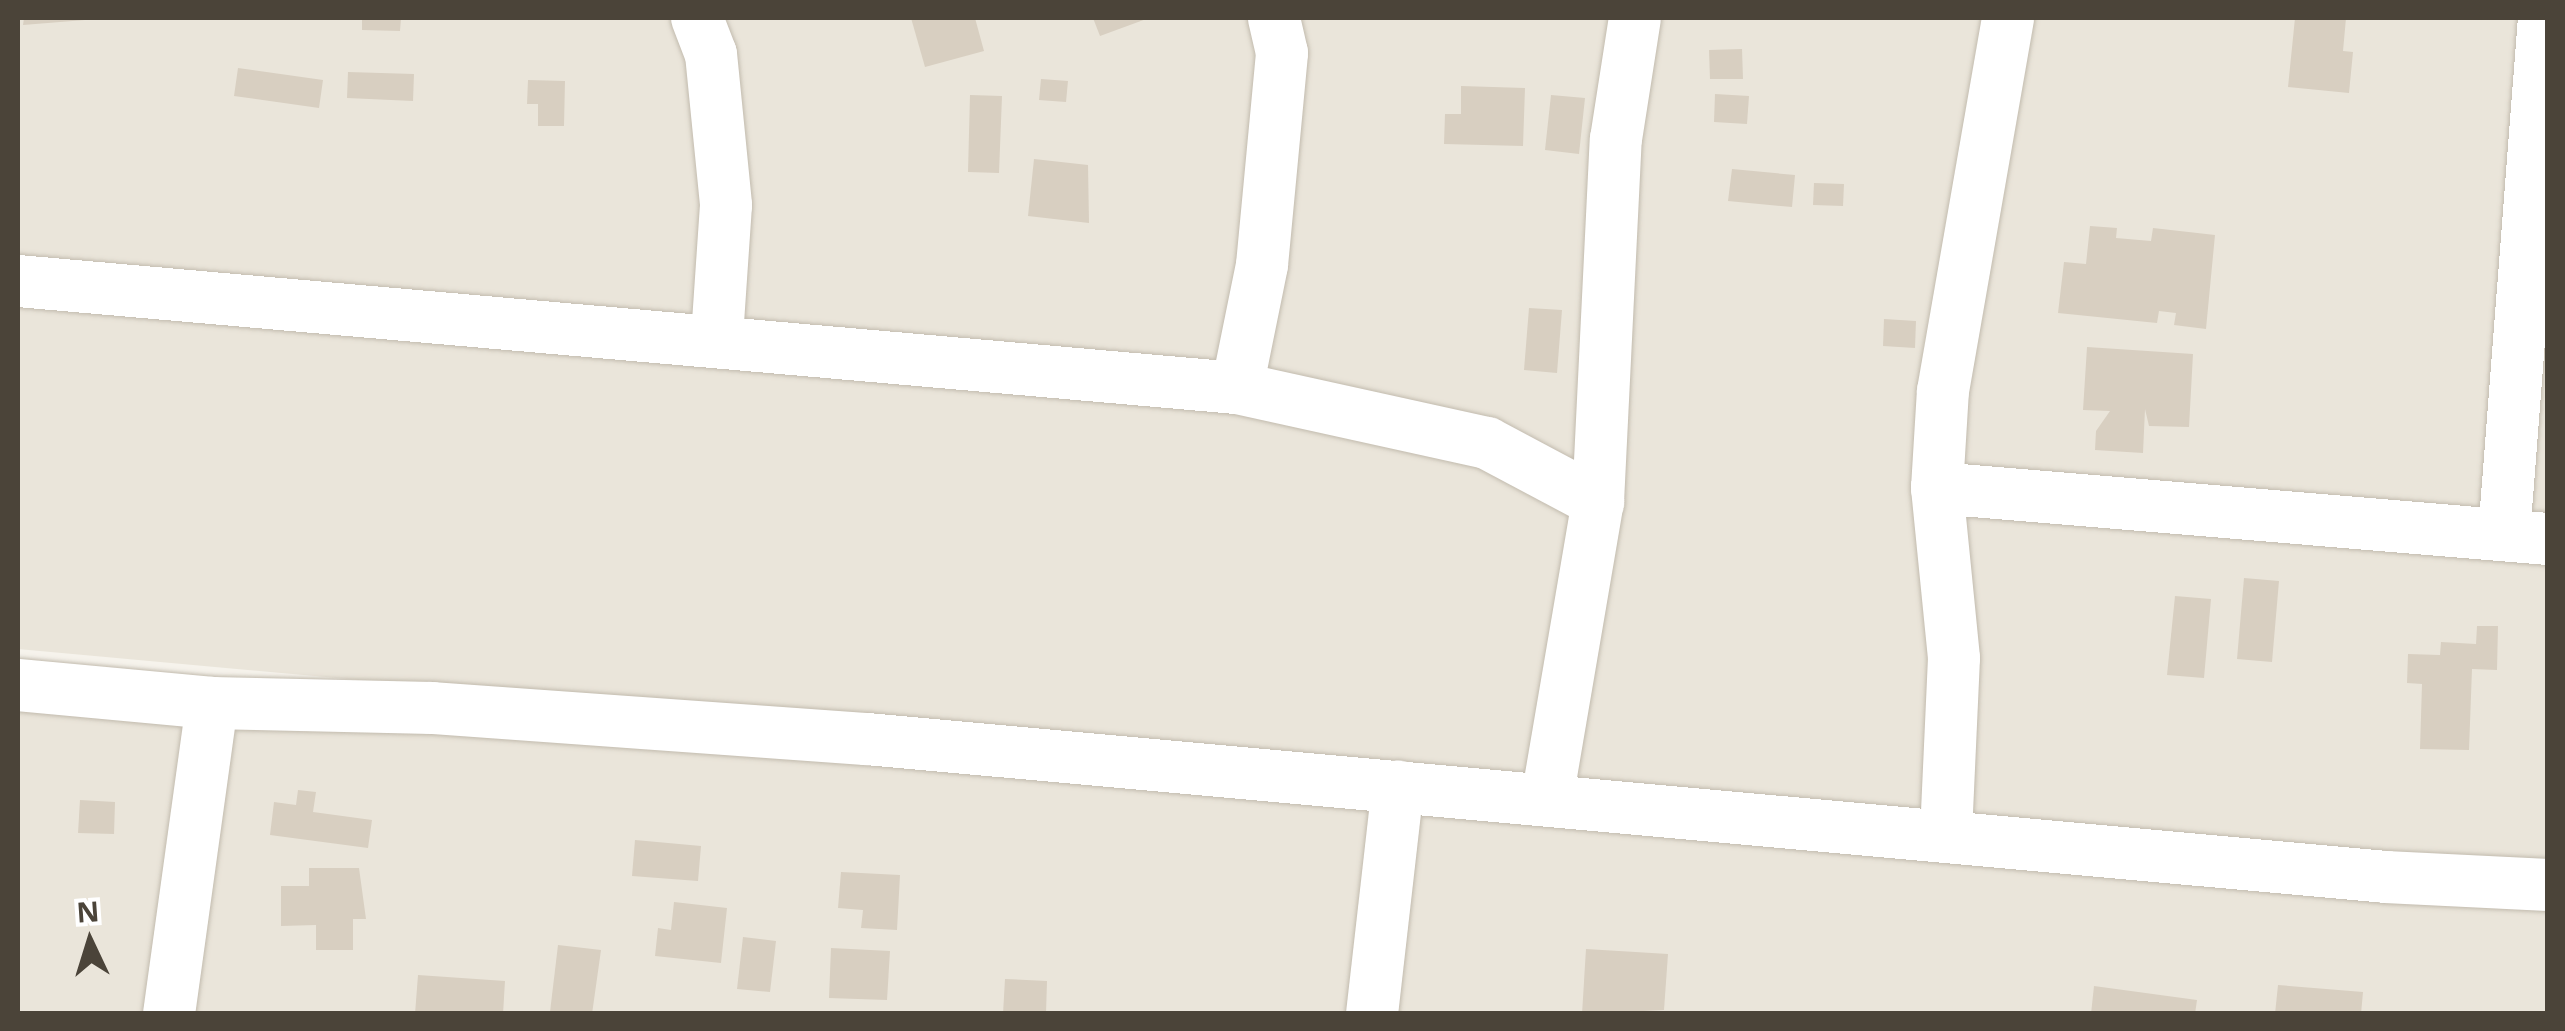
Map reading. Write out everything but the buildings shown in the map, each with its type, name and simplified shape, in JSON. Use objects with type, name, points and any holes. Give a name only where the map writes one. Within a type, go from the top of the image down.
[{"type":"street","points":[[697,18],[711,54],[726,206],[717,338]]},
{"type":"street","points":[[1237,388],[1262,265],[1282,53],[1274,18]]},
{"type":"street","points":[[1547,798],[1598,502],[1616,139],[1635,18]]},
{"type":"street","points":[[1946,834],[1954,658],[1937,488],[1943,391],[2008,18]]},
{"type":"street","points":[[1937,488],[2526,537],[2544,18]]},
{"type":"street","points":[[18,282],[478,325],[717,338],[1237,388],[1487,442],[1598,502]]},
{"type":"street","points":[[18,685],[212,703],[432,708],[1547,798],[2386,877],[2548,885]]},
{"type":"street","points":[[169,1014],[212,703]]},
{"type":"street","points":[[1372,1014],[1398,786]]},
{"type":"shaded area","points":[[18,18],[2547,18],[2547,879],[18,649]]},
{"type":"shaded area","points":[[18,680],[2547,881],[2547,1013],[18,1014]]}]
